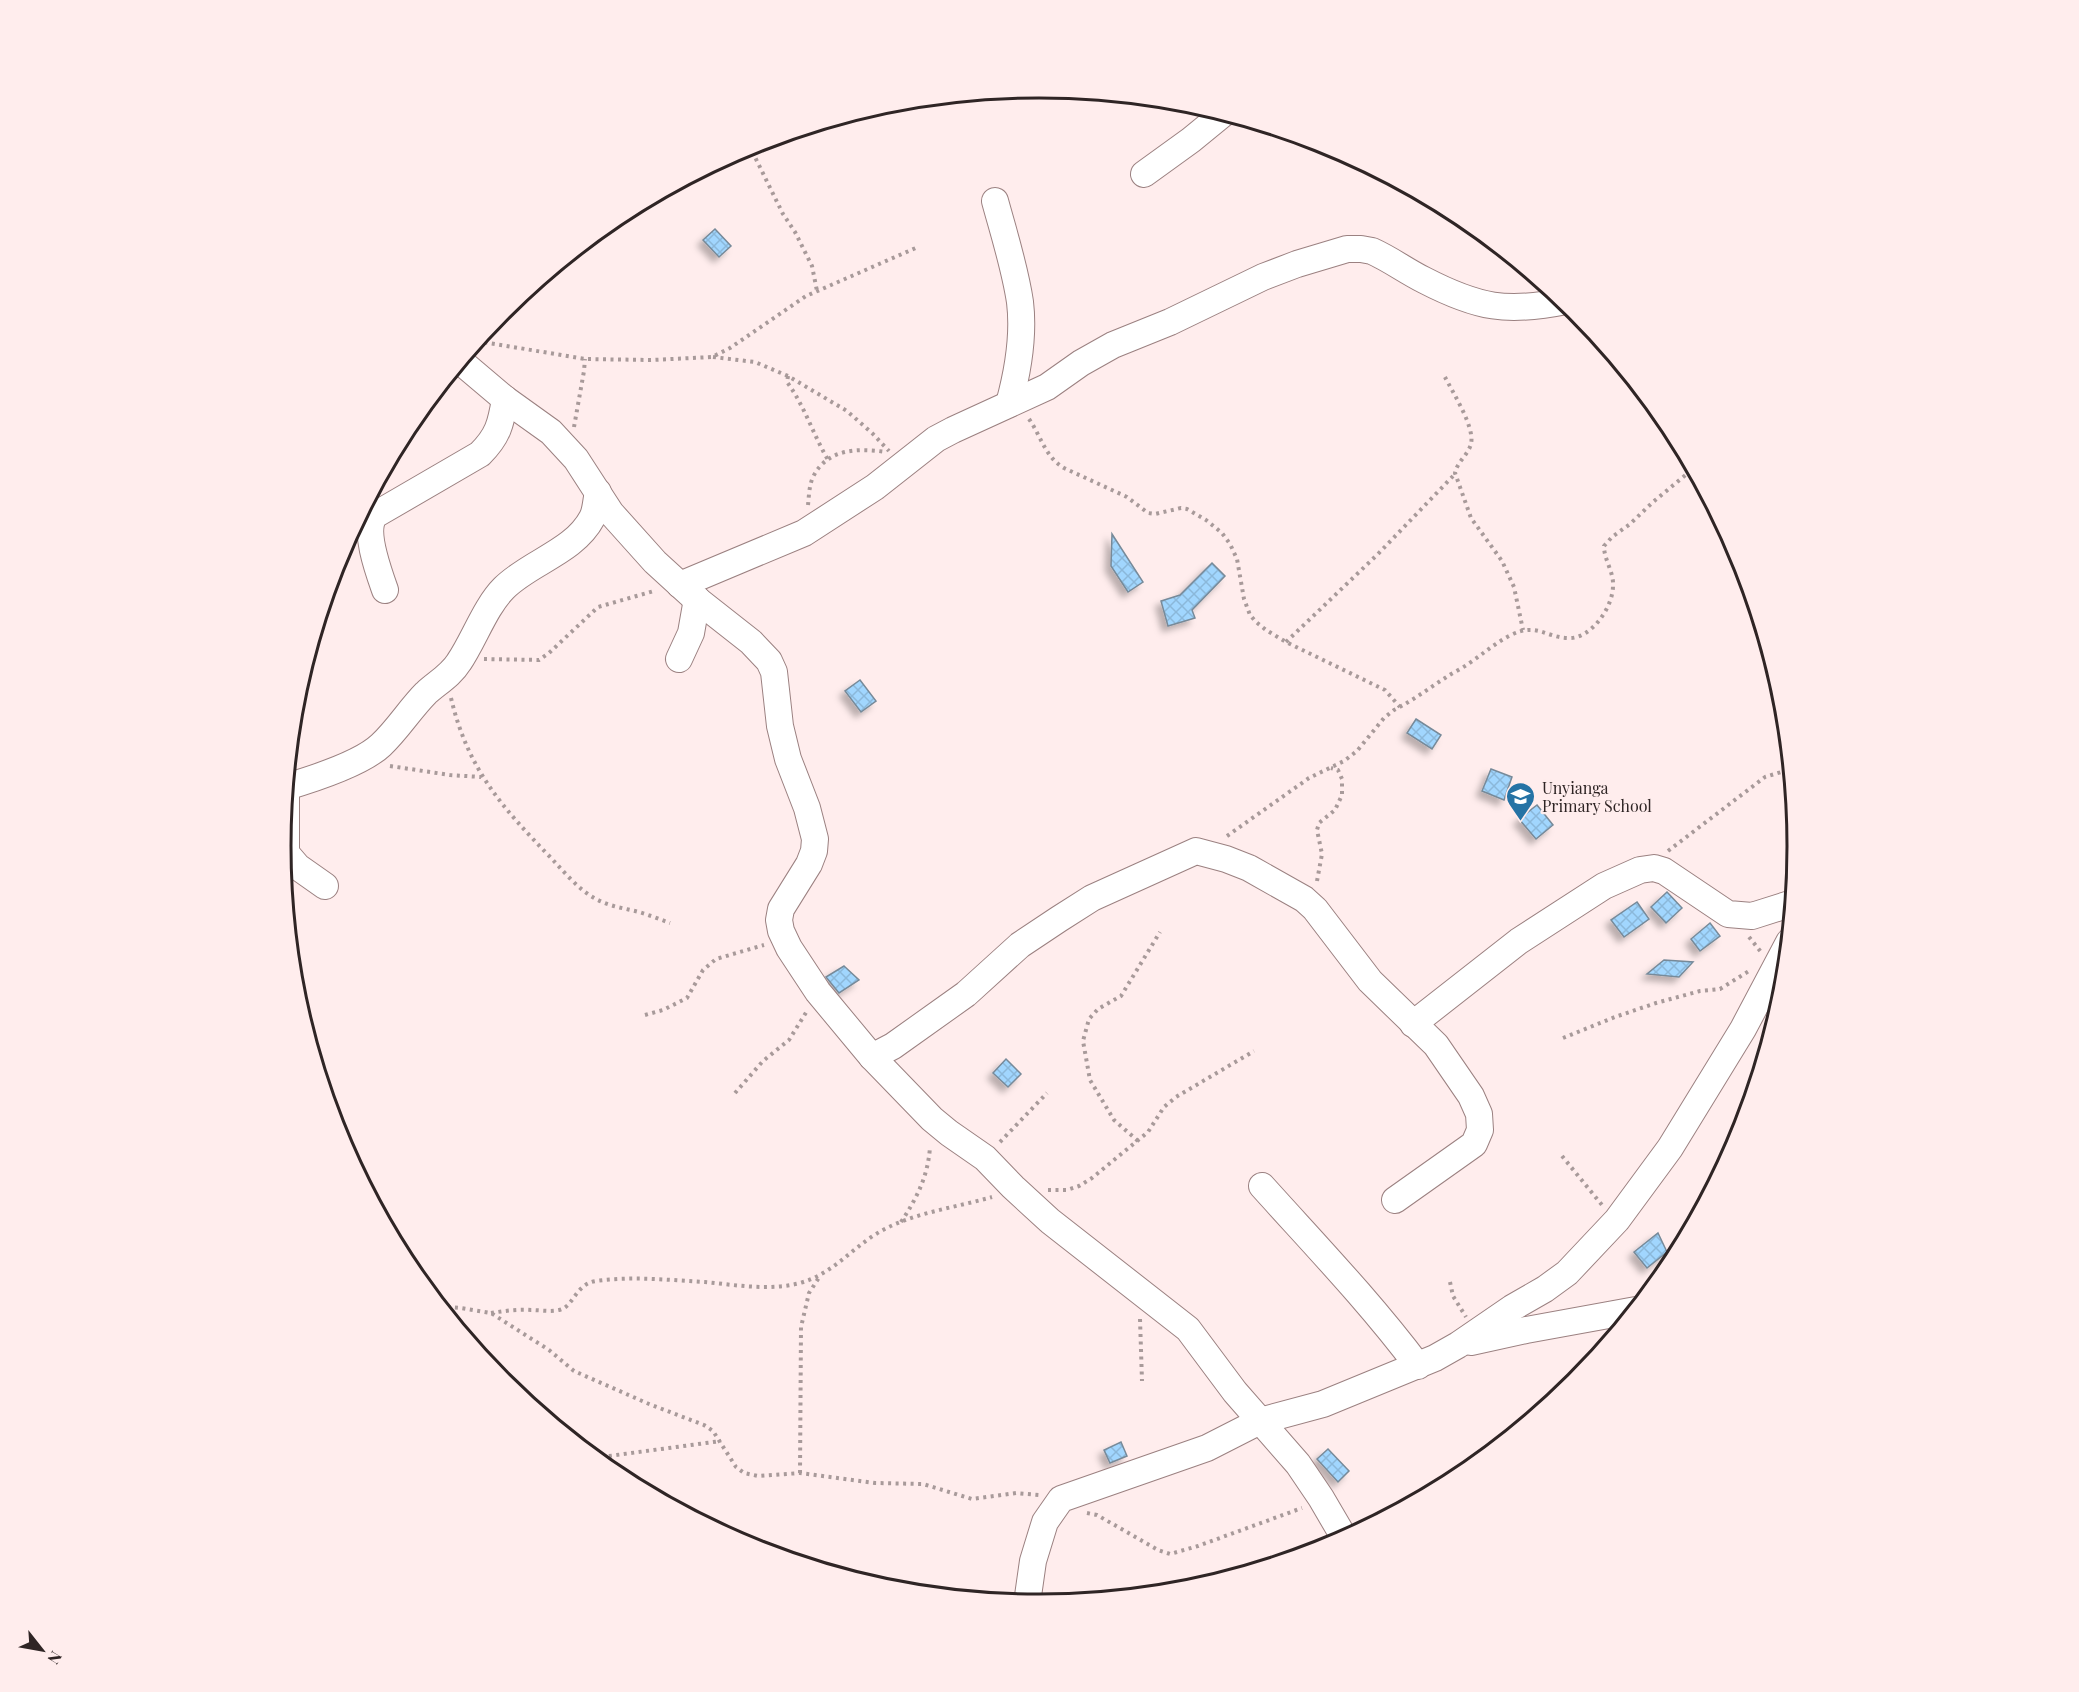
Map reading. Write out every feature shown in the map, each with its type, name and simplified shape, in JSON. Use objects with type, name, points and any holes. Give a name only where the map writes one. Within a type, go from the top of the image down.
[{"type":"street","points":[[1144,174],[1216,119]]},
{"type":"street","points":[[995,201],[1020,303],[1019,359],[1007,405]]},
{"type":"street","points":[[683,588],[804,532],[875,487],[936,439],[1047,387],[1113,345],[1170,322],[1263,277],[1322,256],[1347,249],[1372,252],[1445,290],[1491,307],[1513,309],[1555,303]]},
{"type":"street","points":[[466,366],[505,399],[551,432],[576,459],[611,513],[626,530],[683,588],[756,647],[769,661],[774,672],[780,726],[788,759],[807,808],[815,838],[814,851],[787,896],[779,920],[785,941],[818,992],[872,1057],[932,1119],[985,1158],[1050,1221],[1188,1329],[1235,1392],[1298,1464],[1340,1531]]},
{"type":"street","points":[[386,590],[375,556],[370,520],[480,454],[499,430],[505,399]]},
{"type":"street","points":[[294,786],[352,762],[381,745],[427,693],[453,669],[503,589],[569,544],[585,530],[593,516],[598,492]]},
{"type":"street","points":[[678,659],[691,633],[683,588]]},
{"type":"street","points":[[872,1057],[893,1046],[966,994],[1020,945],[1092,898],[1196,851],[1226,859],[1249,868],[1304,899],[1316,909],[1370,981],[1436,1045],[1471,1096],[1479,1114],[1480,1130],[1474,1144],[1395,1200]]},
{"type":"street","points":[[292,859],[298,867],[325,886]]},
{"type":"street","points":[[1413,1024],[1475,973],[1519,941],[1604,886],[1640,870],[1654,868],[1664,871],[1728,914],[1752,916],[1785,905]]},
{"type":"street","points":[[1028,1594],[1033,1561],[1045,1522],[1058,1503],[1207,1448],[1260,1421],[1323,1404],[1418,1366],[1466,1339],[1559,1278],[1617,1220],[1644,1186],[1692,1114],[1743,1029],[1771,964],[1781,952]]},
{"type":"street","points":[[1262,1186],[1339,1269],[1387,1325],[1418,1366]]},
{"type":"street","points":[[1466,1339],[1625,1312]]},
{"type":"path","points":[[753,154],[783,214],[799,238],[812,266],[817,291]]},
{"type":"path","points":[[712,357],[730,348],[806,296],[918,247]]},
{"type":"path","points":[[486,342],[585,359],[651,360],[712,357],[755,362],[788,376],[847,411],[890,452]]},
{"type":"path","points":[[576,459],[574,427],[585,359]]},
{"type":"path","points":[[788,376],[787,382],[795,393],[818,444],[828,459]]},
{"type":"path","points":[[1445,377],[1466,420],[1472,441],[1468,451],[1456,467],[1455,473],[1471,518],[1502,561],[1514,587],[1523,630]]},
{"type":"path","points":[[1007,405],[1028,419],[1049,454],[1064,468],[1127,496],[1148,513],[1187,509],[1222,532],[1238,559],[1244,599],[1250,615],[1266,630],[1286,642],[1385,690],[1400,707]]},
{"type":"path","points":[[804,532],[812,481],[828,459],[839,452],[849,451],[917,454]]},
{"type":"path","points":[[1286,642],[1378,554],[1455,473]]},
{"type":"path","points":[[1196,851],[1225,837],[1309,778],[1344,761],[1357,751],[1384,718],[1497,643],[1523,630],[1540,631],[1570,639],[1581,635],[1593,626],[1602,618],[1613,592],[1613,578],[1604,546],[1688,473]]},
{"type":"path","points":[[670,923],[606,903],[583,890],[508,813],[481,777],[460,727],[453,669],[539,660],[598,606],[658,590],[683,588]]},
{"type":"path","points":[[352,762],[450,776],[481,777]]},
{"type":"path","points":[[1316,909],[1318,868],[1322,854],[1317,830],[1319,823],[1335,810],[1342,795],[1342,779],[1338,770],[1330,767]]},
{"type":"path","points":[[1654,868],[1677,844],[1749,788],[1765,777],[1784,771]]},
{"type":"path","points":[[1563,1038],[1656,1003],[1700,991],[1720,989],[1771,964],[1728,914]]},
{"type":"path","points":[[1138,1141],[1114,1120],[1090,1080],[1083,1041],[1089,1018],[1098,1009],[1121,996],[1160,932]]},
{"type":"path","points":[[645,1015],[687,998],[703,970],[716,959],[742,950],[785,941]]},
{"type":"path","points":[[735,1093],[763,1061],[789,1040],[818,992]]},
{"type":"path","points":[[800,1473],[801,1327],[809,1293],[821,1276],[876,1234],[901,1223],[948,1207],[990,1197],[1013,1187],[1055,1190],[1079,1186],[1148,1132],[1164,1107],[1176,1097],[1254,1051]]},
{"type":"path","points":[[985,1158],[1013,1126],[1047,1093]]},
{"type":"path","points":[[901,1223],[917,1198],[928,1169],[932,1119]]},
{"type":"path","points":[[1562,1156],[1595,1198],[1617,1220]]},
{"type":"path","points":[[450,1307],[491,1313],[515,1309],[559,1310],[568,1304],[582,1286],[594,1281],[637,1278],[779,1287],[821,1276]]},
{"type":"path","points":[[1450,1282],[1466,1339]]},
{"type":"path","points":[[1136,1289],[1141,1323],[1142,1381]]},
{"type":"path","points":[[491,1313],[549,1350],[574,1371],[704,1425],[713,1431],[736,1467],[744,1473],[758,1476],[800,1473],[842,1480],[923,1484],[972,1498],[1029,1493],[1097,1515],[1158,1550],[1170,1554],[1299,1510],[1321,1498]]},
{"type":"path","points":[[607,1456],[721,1441]]},
{"type":"building","points":[[715,229],[731,246],[719,257],[703,240]]},
{"type":"building","points":[[1112,534],[1143,582],[1128,592],[1111,566]]},
{"type":"building","points":[[1212,563],[1225,576],[1192,610],[1195,618],[1168,626],[1161,601],[1180,595]]},
{"type":"building","points":[[860,680],[876,701],[861,712],[845,691]]},
{"type":"building","points":[[1416,719],[1441,735],[1432,749],[1407,733]]},
{"type":"building","points":[[1491,769],[1512,777],[1504,800],[1482,791]]},
{"type":"building","points":[[1537,805],[1553,825],[1536,839],[1519,819]]},
{"type":"building","points":[[1667,892],[1682,908],[1666,923],[1651,907]]},
{"type":"building","points":[[1637,902],[1649,919],[1624,937],[1611,920]]},
{"type":"building","points":[[1710,923],[1720,936],[1700,951],[1691,939]]},
{"type":"building","points":[[1664,960],[1693,962],[1679,977],[1647,974]]},
{"type":"building","points":[[844,966],[859,980],[839,993],[826,977]]},
{"type":"building","points":[[1006,1059],[1021,1074],[1008,1087],[993,1073]]},
{"type":"building","points":[[1658,1233],[1667,1252],[1647,1268],[1634,1252]]},
{"type":"building","points":[[1121,1442],[1127,1456],[1110,1463],[1104,1450]]},
{"type":"building","points":[[1328,1449],[1349,1471],[1338,1482],[1317,1459]]},
{"type":"place","name":"Unyianga Primary School","points":[[1521,822]]}]
